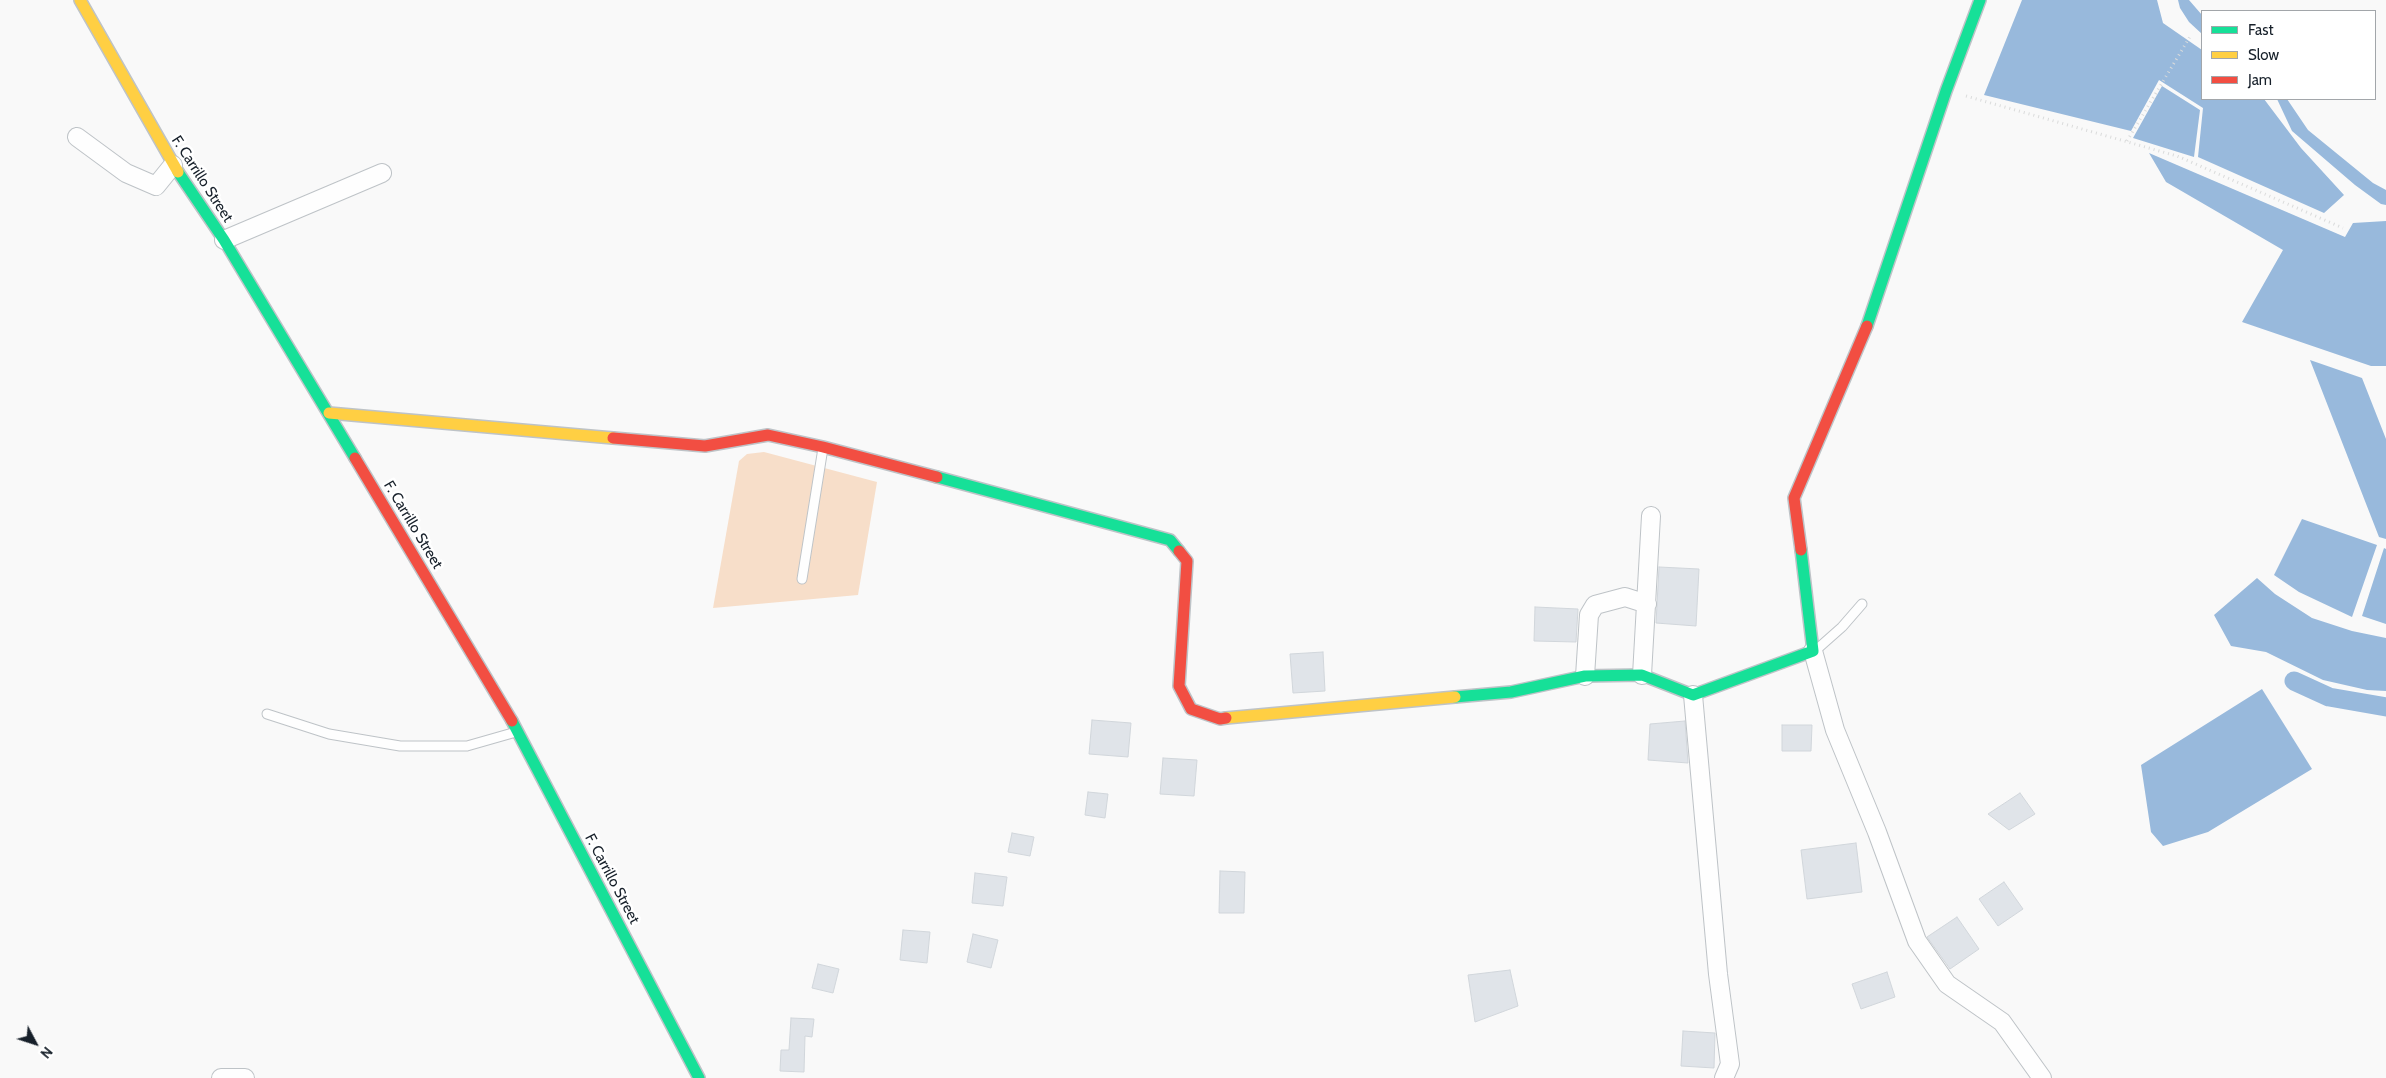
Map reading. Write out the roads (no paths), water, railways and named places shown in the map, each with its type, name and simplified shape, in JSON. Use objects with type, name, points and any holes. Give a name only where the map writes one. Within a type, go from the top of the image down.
[{"type":"street","name":"F. Carrillo Street","points":[[80,0],[173,165],[224,240],[518,731],[699,1078]]},
{"type":"street","points":[[1980,0],[1946,91],[1867,327],[1794,498],[1813,651],[1835,730],[1877,832],[1917,942],[1947,984],[2002,1022],[2042,1078]]},
{"type":"street","points":[[76,138],[126,173],[156,186],[173,165]]},
{"type":"street","points":[[224,240],[382,172]]},
{"type":"street","points":[[329,413],[706,446],[768,435],[823,447],[1170,540],[1187,561],[1179,686],[1190,709],[1220,719],[1512,692],[1585,676],[1642,676],[1693,695],[1813,651]]},
{"type":"street","points":[[1642,676],[1648,604],[1651,516]]},
{"type":"street","points":[[1585,676],[1589,615],[1594,605],[1625,597],[1648,604]]},
{"type":"street","points":[[1693,695],[1718,974],[1730,1064],[1724,1078]]},
{"type":"street","points":[[221,1078],[245,1078]]},
{"type":"lane","points":[[802,579],[823,447]]},
{"type":"lane","points":[[1813,651],[1826,643],[1862,604]]},
{"type":"lane","points":[[267,714],[329,734],[400,746],[467,746],[518,731]]},
{"type":"water","points":[[2022,0],[2157,0],[2163,23],[2201,49],[2201,100],[2265,100],[2301,148],[2344,195],[2324,213],[2198,157],[2203,108],[2159,80],[2131,131],[1984,95]]},
{"type":"water","points":[[2178,0],[2189,0],[2201,14],[2201,33],[2189,22],[2180,8]]},
{"type":"water","points":[[2162,86],[2200,110],[2194,157],[2133,138]]},
{"type":"water","points":[[2277,100],[2288,100],[2308,130],[2373,183],[2386,190],[2386,205],[2381,204],[2355,185],[2292,131]]},
{"type":"water","points":[[2149,153],[2345,237],[2353,223],[2386,221],[2386,366],[2371,366],[2242,322],[2283,250],[2166,182]]},
{"type":"water","points":[[2310,360],[2362,378],[2386,439],[2386,539],[2379,537]]},
{"type":"water","points":[[2302,519],[2377,545],[2352,617],[2299,592],[2274,575]]},
{"type":"water","points":[[2384,548],[2386,549],[2386,624],[2362,616]]},
{"type":"water","points":[[2257,578],[2275,594],[2312,618],[2352,631],[2386,638],[2386,691],[2367,690],[2323,680],[2266,652],[2231,646],[2214,615]]},
{"type":"water","points":[[2262,689],[2312,769],[2208,832],[2163,846],[2151,832],[2141,765]]},
{"type":"waterway","points":[[2294,681],[2329,697],[2386,707]]}]
